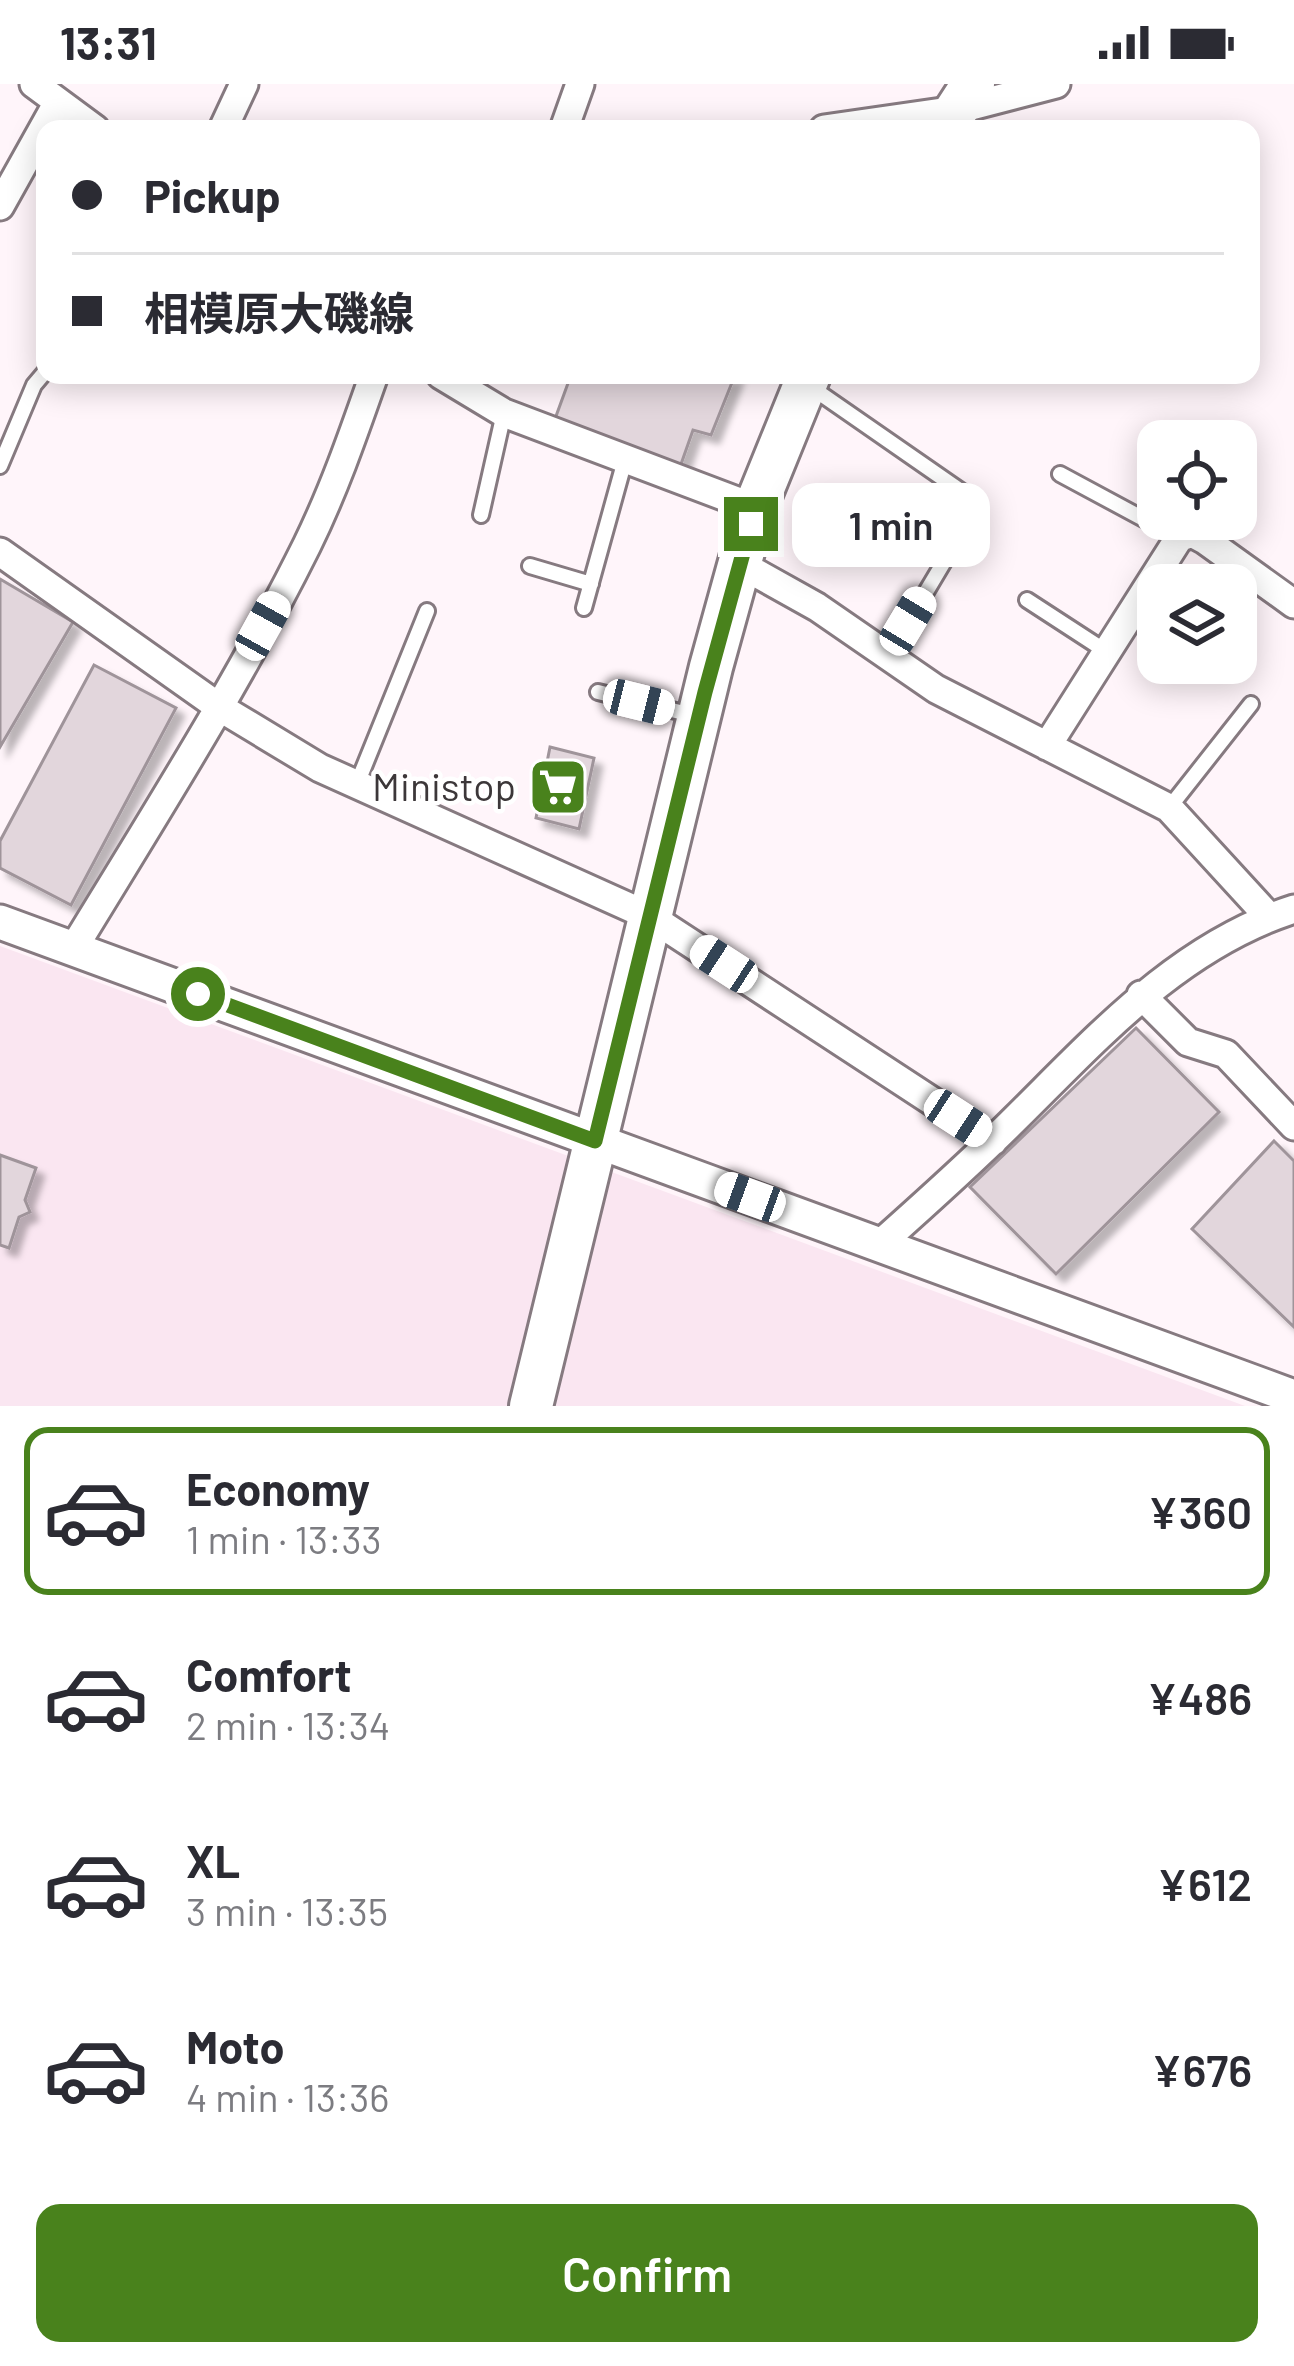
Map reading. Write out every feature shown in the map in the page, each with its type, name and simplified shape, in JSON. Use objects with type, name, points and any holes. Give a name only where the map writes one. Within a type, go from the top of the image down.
[{"type":"main road","points":[[531,1406],[699,716],[755,508],[805,384]]},
{"type":"street","points":[[34,84],[83,120]]},
{"type":"street","points":[[227,120],[244,84]]},
{"type":"street","points":[[567,120],[580,84]]},
{"type":"street","points":[[881,120],[958,108],[1056,84]]},
{"type":"street","points":[[48,120],[58,102]]},
{"type":"street","points":[[0,206],[36,141]]},
{"type":"street","points":[[74,949],[219,706],[308,544],[371,384]]},
{"type":"street","points":[[479,386],[504,413],[755,508]]},
{"type":"street","points":[[1047,746],[1178,540]]},
{"type":"street","points":[[1205,540],[1294,604]]},
{"type":"street","points":[[0,552],[219,706],[357,785],[649,916],[993,1141]]},
{"type":"street","points":[[740,564],[817,607],[936,689],[1169,808],[1281,913],[1218,943],[1141,994],[993,1141],[880,1244]]},
{"type":"street","points":[[0,922],[1294,1397]]},
{"type":"street","points":[[1141,994],[1189,1042],[1226,1054],[1294,1126]]},
{"type":"lane","points":[[0,466],[36,383]]},
{"type":"lane","points":[[814,384],[971,498],[970,518],[888,656]]},
{"type":"lane","points":[[481,515],[504,413]]},
{"type":"lane","points":[[584,608],[625,460]]},
{"type":"lane","points":[[1060,474],[1137,515]]},
{"type":"lane","points":[[530,566],[590,584]]},
{"type":"lane","points":[[1027,600],[1107,652]]},
{"type":"lane","points":[[357,785],[427,611]]},
{"type":"lane","points":[[598,692],[699,716]]},
{"type":"lane","points":[[1169,808],[1251,704]]},
{"type":"shaded area","points":[[0,946],[1245,1406],[0,1406]]},
{"type":"building","points":[[568,384],[731,384],[711,435],[693,430],[680,467],[555,419]]},
{"type":"building","points":[[0,579],[73,622],[0,747]]},
{"type":"building","points":[[94,665],[176,708],[71,905],[0,868],[0,841]]},
{"type":"building","points":[[550,747],[594,758],[579,829],[536,818]]},
{"type":"building","points":[[1136,1028],[1219,1112],[1056,1274],[970,1187]]},
{"type":"building","points":[[1274,1141],[1294,1161],[1294,1327],[1192,1229]]},
{"type":"building","points":[[0,1155],[36,1168],[25,1200],[30,1212],[19,1217],[9,1248],[0,1245]]},
{"type":"place","name":"Ministop","points":[[558,787]]},
{"type":"route","points":[[198,994],[595,1141],[751,524]]}]
